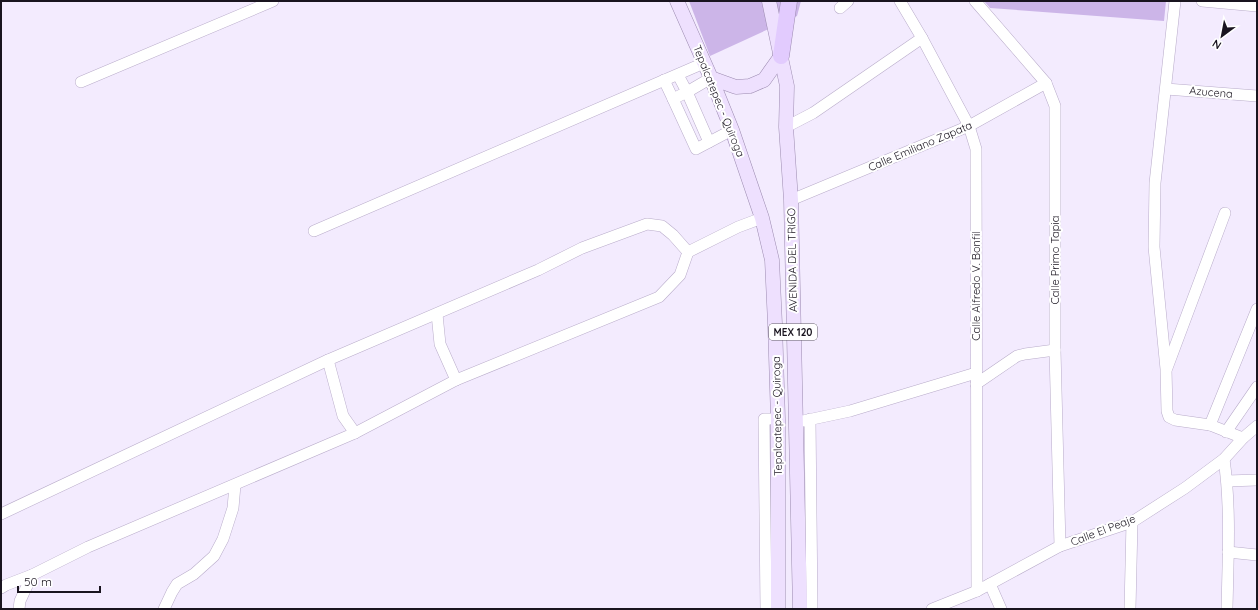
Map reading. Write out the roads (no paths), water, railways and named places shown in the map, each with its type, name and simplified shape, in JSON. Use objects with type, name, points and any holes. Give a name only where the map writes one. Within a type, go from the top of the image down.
[{"type":"highway","points":[[781,56],[789,1]]},
{"type":"main road","name":"Tepalcatepec - Quiroga","points":[[677,1],[732,130],[762,218],[772,260],[776,324],[778,419],[778,609]]},
{"type":"main road","name":"MEX 120","points":[[770,1],[781,56]]},
{"type":"main road","points":[[711,78],[736,87],[750,86],[764,80],[781,56]]},
{"type":"main road","name":"AVENIDA DEL TRIGO","points":[[781,56],[787,86],[786,127],[791,200],[800,609]]},
{"type":"main road","points":[[772,260],[792,258]]},
{"type":"street","points":[[81,82],[273,1]]},
{"type":"street","name":"Calle Alfredo V. Bonfil","points":[[900,1],[922,38],[969,126],[976,149],[977,591]]},
{"type":"street","name":"Calle Primo Tapia","points":[[975,1],[1046,84],[1055,106],[1055,350],[1060,546]]},
{"type":"street","points":[[1175,1],[1155,183],[1154,247],[1166,370],[1167,411],[1169,417],[1175,420],[1210,425],[1243,438]]},
{"type":"street","points":[[1202,1],[1257,6]]},
{"type":"street","points":[[786,127],[813,113],[922,38]]},
{"type":"street","points":[[314,231],[704,63]]},
{"type":"street","points":[[678,75],[709,142]]},
{"type":"street","points":[[673,99],[711,78]]},
{"type":"street","points":[[664,80],[696,149],[732,130]]},
{"type":"street","name":"Calle Emiliano Zapata","points":[[791,200],[969,126],[1046,84]]},
{"type":"street","name":"Azucena","points":[[1166,89],[1257,96]]},
{"type":"street","points":[[682,120],[696,114]]},
{"type":"street","points":[[1166,370],[1225,213]]},
{"type":"street","points":[[1,588],[32,575],[88,547],[355,434],[456,380],[658,297],[680,275],[688,252],[738,227],[762,218]]},
{"type":"street","points":[[1,514],[328,360],[538,270],[582,248],[647,224],[662,226],[673,235],[688,252]]},
{"type":"street","points":[[1210,425],[1257,309]]},
{"type":"street","points":[[437,314],[440,344],[456,380]]},
{"type":"street","points":[[796,422],[850,411],[976,379],[1017,356],[1055,350]]},
{"type":"street","points":[[328,360],[342,416],[355,434]]},
{"type":"street","points":[[1226,432],[1257,387]]},
{"type":"street","points":[[766,609],[764,419],[778,419]]},
{"type":"street","points":[[810,419],[812,609]]},
{"type":"street","name":"Calle El Peaje","points":[[932,609],[977,591],[1060,546],[1132,522],[1185,488],[1224,459],[1243,438],[1257,426]]},
{"type":"street","points":[[1224,459],[1227,481],[1227,609]]},
{"type":"street","points":[[1227,481],[1257,480]]},
{"type":"street","points":[[164,609],[177,584],[194,574],[214,556],[223,539],[233,508],[235,485]]},
{"type":"street","points":[[1130,609],[1132,522]]},
{"type":"street","points":[[1228,552],[1257,555]]},
{"type":"street","points":[[19,609],[20,601],[32,575]]},
{"type":"street","points":[[990,584],[1001,609]]}]
